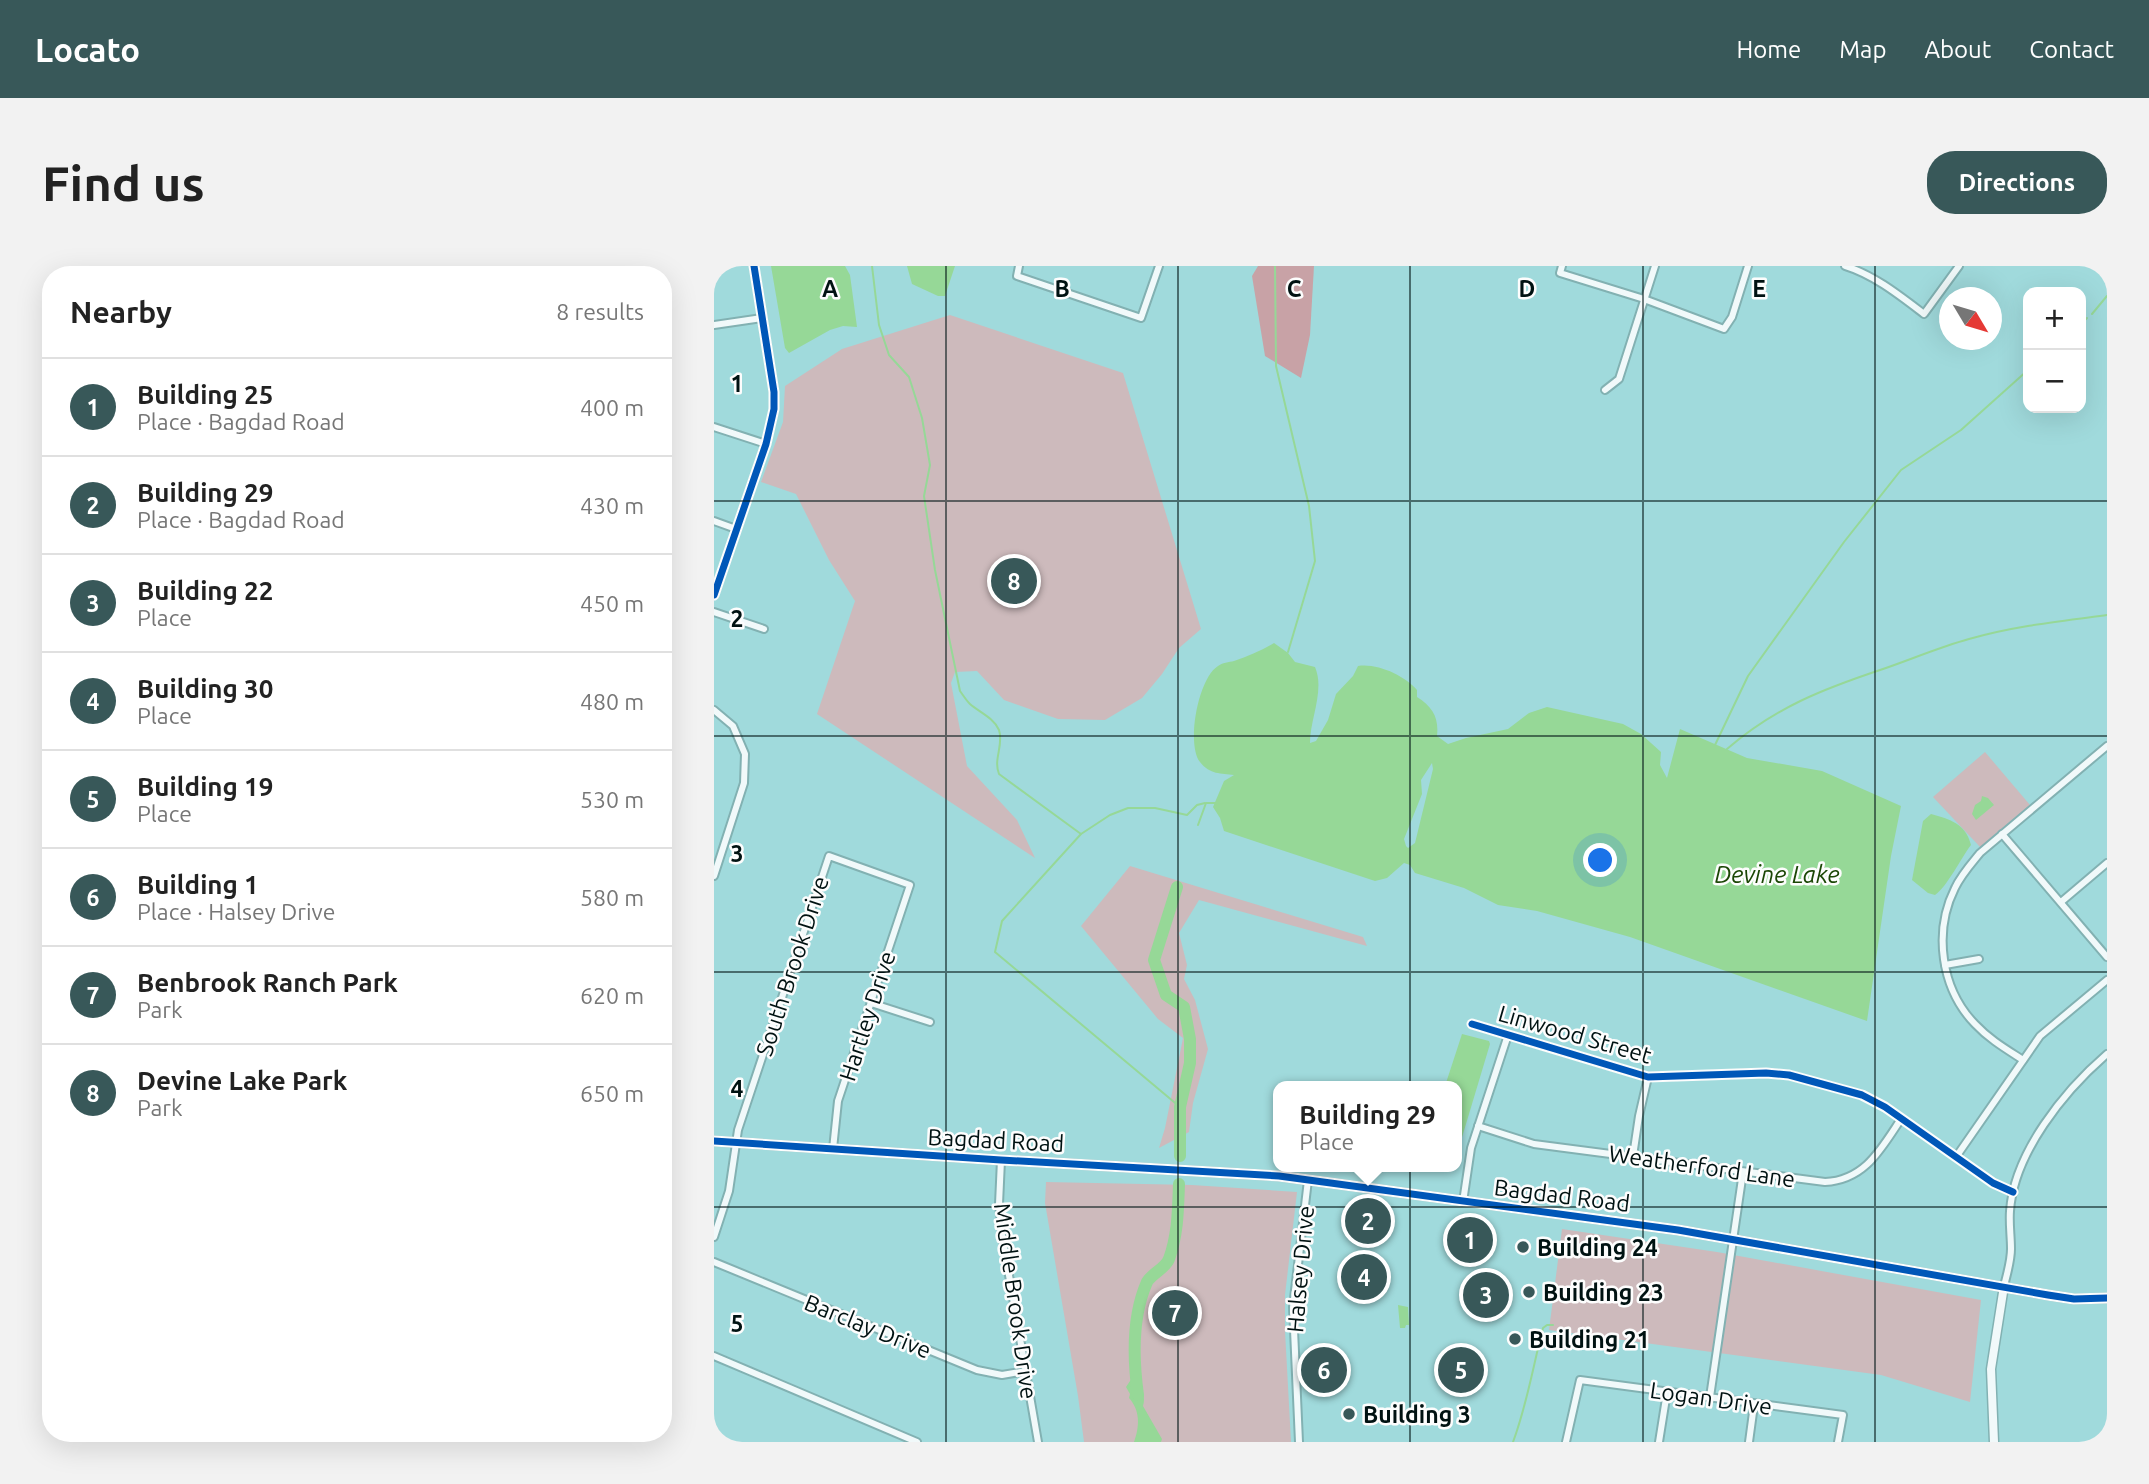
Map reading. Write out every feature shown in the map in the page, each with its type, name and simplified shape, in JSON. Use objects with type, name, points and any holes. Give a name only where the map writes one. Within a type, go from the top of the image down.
[{"type":"street","points":[[714,595],[766,444],[774,409],[774,392],[754,266]]},
{"type":"street","points":[[1019,266],[1017,276],[1141,318],[1159,266]]},
{"type":"street","points":[[1605,390],[1619,379],[1655,266]]},
{"type":"street","points":[[1561,270],[1724,329],[1732,317],[1748,266]]},
{"type":"street","points":[[1845,266],[1881,282],[1924,314],[1959,266]]},
{"type":"street","points":[[714,325],[762,318]]},
{"type":"street","points":[[714,427],[766,444]]},
{"type":"street","points":[[714,521],[736,528]]},
{"type":"street","points":[[714,612],[764,629]]},
{"type":"street","points":[[714,710],[733,726],[745,754],[744,783],[714,876]]},
{"type":"street","points":[[2023,1060],[1975,1025],[1958,1000],[1945,965],[1942,945],[1947,908],[1955,888],[1980,853],[2107,746]]},
{"type":"street","points":[[2002,834],[2107,957]]},
{"type":"street","name":"Hartley Drive","points":[[829,856],[910,885],[838,1101],[833,1149]]},
{"type":"street","name":"South Brook Drive","points":[[714,1237],[729,1191],[735,1142],[829,856]]},
{"type":"street","points":[[2061,902],[2107,863]]},
{"type":"street","points":[[1945,965],[1979,959]]},
{"type":"street","points":[[1956,1157],[2047,1029],[2107,980]]},
{"type":"street","points":[[871,1003],[930,1022]]},
{"type":"street","name":"Linwood Street","points":[[1472,1024],[1648,1077],[1766,1073],[1789,1075],[1870,1097],[1993,1183],[2013,1192]]},
{"type":"street","points":[[1463,1202],[1471,1148],[1508,1035]]},
{"type":"street","points":[[1994,1442],[1991,1369],[2011,1251],[2010,1211],[2013,1192],[2018,1175],[2048,1119],[2074,1086],[2107,1055]]},
{"type":"street","points":[[1633,1156],[1648,1077]]},
{"type":"street","name":"Weatherford Lane","points":[[1478,1126],[1534,1144],[1809,1181],[1842,1180],[1858,1172],[1873,1161],[1902,1119]]},
{"type":"street","name":"Bagdad Road","points":[[714,1141],[1259,1174],[1732,1239],[2074,1299],[2107,1298]]},
{"type":"street","name":"Middle Brook Drive","points":[[1001,1160],[999,1204],[1002,1235],[1038,1442]]},
{"type":"street","points":[[1710,1397],[1743,1171]]},
{"type":"street","name":"Halsey Drive","points":[[1300,1442],[1293,1307],[1308,1180]]},
{"type":"street","name":"Barclay Drive","points":[[714,1262],[977,1370],[1002,1375],[1026,1371]]},
{"type":"street","points":[[714,1356],[917,1442]]},
{"type":"street","name":"Logan Drive","points":[[1566,1442],[1580,1380],[1843,1415],[1838,1442]]},
{"type":"street","points":[[1659,1442],[1667,1392]]},
{"type":"street","points":[[1749,1442],[1755,1405]]},
{"type":"shaded area","points":[[1258,266],[1314,266],[1310,335],[1301,378],[1265,356],[1252,276]]},
{"type":"shaded area","points":[[950,315],[1123,373],[1201,629],[1179,648],[1142,698],[1105,720],[1058,719],[1004,700],[977,671],[955,672],[951,683],[967,766],[1017,820],[1035,858],[817,714],[855,601],[829,560],[796,494],[761,482],[783,422],[785,386],[842,349]]},
{"type":"shaded area","points":[[1985,752],[2030,805],[1981,848],[1933,797]]},
{"type":"shaded area","points":[[1130,866],[1363,937],[1367,946],[1199,900],[1179,933],[1187,965],[1184,979],[1195,1000],[1208,1049],[1193,1103],[1189,1132],[1159,1148],[1183,1038],[1158,1019],[1081,926]]},
{"type":"shaded area","points":[[1046,1182],[1192,1185],[1297,1192],[1285,1295],[1291,1442],[1084,1442],[1045,1203]]},
{"type":"shaded area","points":[[1562,1229],[1717,1252],[1981,1300],[1970,1402],[1881,1375],[1549,1330]]},
{"type":"water","points":[[771,266],[845,266],[850,275],[857,327],[843,326],[830,330],[789,353],[785,348]]},
{"type":"water","points":[[907,266],[955,266],[945,296],[938,296],[912,284]]},
{"type":"water","name":"Devine Lake","points":[[1274,643],[1295,662],[1315,667],[1318,695],[1310,743],[1316,741],[1328,720],[1336,694],[1353,676],[1358,666],[1366,666],[1398,675],[1412,685],[1417,690],[1417,697],[1434,714],[1437,736],[1448,744],[1508,729],[1529,713],[1547,707],[1623,724],[1641,734],[1661,752],[1660,765],[1667,778],[1680,729],[1747,758],[1822,771],[1901,806],[1867,1021],[1630,937],[1537,911],[1498,905],[1464,888],[1415,873],[1410,865],[1404,863],[1387,878],[1375,881],[1224,831],[1213,807],[1224,781],[1234,775],[1216,773],[1200,762],[1194,742],[1196,712],[1205,684],[1218,666]],"holes":[[[1432,763],[1433,769],[1415,843],[1408,848],[1404,839],[1422,794],[1421,780]]]},
{"type":"water","points":[[1982,796],[1994,805],[1976,820],[1972,814]]},
{"type":"water","points":[[1931,814],[1951,820],[1961,827],[1971,845],[1935,895],[1928,893],[1912,880],[1923,821]]},
{"type":"water","points":[[1462,1034],[1489,1041],[1462,1137],[1462,1081],[1447,1081]]},
{"type":"water","points":[[1398,1305],[1408,1307],[1409,1325],[1405,1328],[1400,1328]]},
{"type":"water","points":[[1132,1378],[1137,1379],[1140,1385],[1144,1396],[1143,1406],[1162,1439],[1161,1442],[1134,1442],[1138,1418],[1126,1387]]},
{"type":"waterway","points":[[872,266],[879,325],[889,355],[909,377],[922,418],[930,465],[924,496],[935,570],[960,691],[970,704],[990,719],[999,730],[999,774],[1081,834]]},
{"type":"waterway","points":[[1275,266],[1276,366],[1309,506],[1315,561],[1288,652]]},
{"type":"waterway","points":[[2092,314],[2107,296]]},
{"type":"waterway","points":[[1715,745],[1748,676],[1844,542],[1901,470],[1961,430],[2023,374]]},
{"type":"waterway","points":[[1727,749],[1745,734],[1801,701],[1937,649],[2003,631],[2107,615]]},
{"type":"waterway","points":[[1180,1107],[995,952],[1002,921],[1081,834],[1110,815],[1128,808],[1155,808],[1187,815],[1197,805],[1205,803]]},
{"type":"waterway","points":[[1198,825],[1206,803],[1215,803]]},
{"type":"waterway","points":[[1177,887],[1154,960],[1166,995],[1184,1007],[1190,1039],[1190,1063],[1180,1107],[1180,1156]]},
{"type":"waterway","points":[[1138,1395],[1135,1367],[1136,1323],[1147,1282],[1165,1266],[1172,1250],[1179,1184]]},
{"type":"waterway","points":[[1513,1442],[1543,1328],[1553,1325]]},
{"type":"cycle path","points":[[714,595],[766,444],[774,409],[774,392],[754,266]]},
{"type":"cycle path","points":[[1472,1024],[1648,1077],[1766,1073],[1789,1075],[1862,1095],[1885,1107],[1993,1183],[2013,1192]]},
{"type":"cycle path","points":[[714,1141],[1279,1176],[1678,1230],[2074,1299],[2107,1298]]},
{"type":"place","name":"Devine Lake Park","points":[[1014,581]]},
{"type":"place","name":"Building 29","points":[[1368,1221]]},
{"type":"place","name":"Building 25","points":[[1470,1240]]},
{"type":"place","name":"Building 24","points":[[1523,1247]]},
{"type":"place","name":"Building 30","points":[[1364,1277]]},
{"type":"place","name":"Building 23","points":[[1529,1292]]},
{"type":"place","name":"Building 22","points":[[1486,1295]]},
{"type":"place","name":"Benbrook Ranch Park","points":[[1175,1313]]},
{"type":"place","name":"Building 21","points":[[1515,1339]]},
{"type":"place","name":"Building 1","points":[[1324,1370]]},
{"type":"place","name":"Building 19","points":[[1461,1370]]},
{"type":"place","name":"Building 3","points":[[1349,1414]]}]
